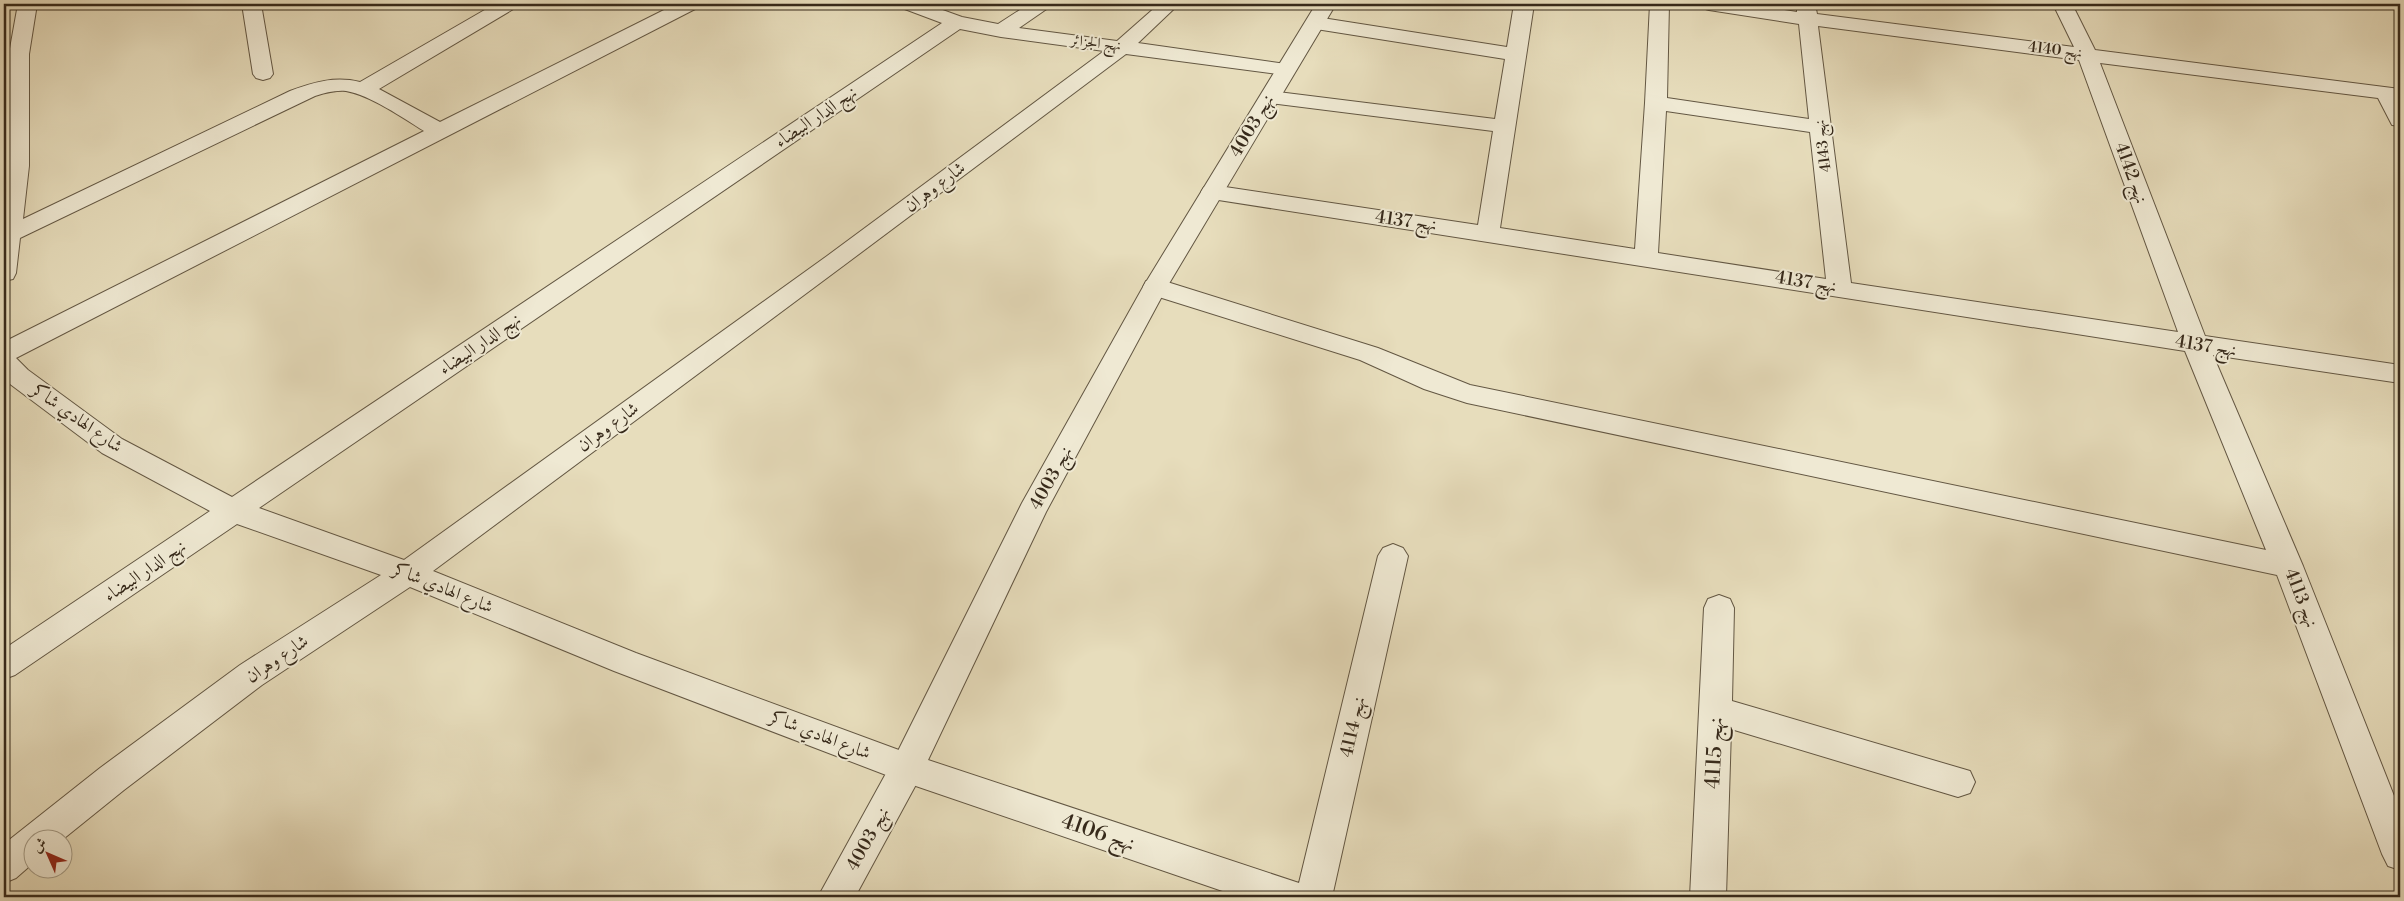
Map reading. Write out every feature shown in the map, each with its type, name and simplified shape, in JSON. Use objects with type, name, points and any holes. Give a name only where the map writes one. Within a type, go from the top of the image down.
[{"type":"street","points":[[4,273],[18,166],[12,55],[27,4]]},
{"type":"street","points":[[251,4],[263,74]]},
{"type":"street","points":[[362,90],[508,4]]},
{"type":"street","points":[[4,353],[690,4]]},
{"type":"street","name":"نهج الجزائر","points":[[909,4],[957,22],[1001,31],[1286,69]]},
{"type":"street","points":[[1001,31],[1042,4]]},
{"type":"street","name":"شارع وهران","points":[[51,828],[112,779],[251,675],[408,573],[835,261],[1123,46],[1170,4]]},
{"type":"street","name":"نهج 4003","points":[[836,897],[907,768],[1032,511],[1156,287],[1326,4]]},
{"type":"street","points":[[1488,233],[1503,126],[1524,4]]},
{"type":"street","points":[[1646,257],[1656,103],[1659,4]]},
{"type":"street","name":"نهج 4140","points":[[1709,4],[1807,11],[2087,54],[2392,94]]},
{"type":"street","name":"نهج 4142","points":[[2063,4],[2087,54],[2195,344]]},
{"type":"street","name":"نهج 4143","points":[[1807,11],[1839,288]]},
{"type":"street","name":"نهج الدار البيضاء","points":[[4,666],[957,22]]},
{"type":"street","points":[[1316,23],[1515,54]]},
{"type":"street","points":[[8,235],[299,95],[327,87],[345,84],[362,90],[440,131]]},
{"type":"street","points":[[2392,94],[2400,120]]},
{"type":"street","points":[[1270,97],[1503,126]]},
{"type":"street","points":[[1656,103],[1820,127]]},
{"type":"street","name":"نهج 4137","points":[[1212,192],[2400,374]]},
{"type":"street","points":[[1156,287],[1369,354],[1433,382],[1468,394],[2288,566]]},
{"type":"street","name":"نهج 4113","points":[[2195,344],[2288,566],[2400,854]]},
{"type":"street","name":"شارع الهادي شاكر","points":[[4,361],[19,377],[112,446],[234,510],[408,573],[625,662],[907,768]]},
{"type":"street","name":"نهج 4114","points":[[1314,897],[1393,556]]},
{"type":"street","name":"نهج 4115","points":[[1708,897],[1720,608]]},
{"type":"street","points":[[1717,711],[1958,782]]},
{"type":"street","name":"نهج 4106","points":[[907,768],[1290,897]]},
{"type":"street","points":[[4,866],[22,851]]}]
